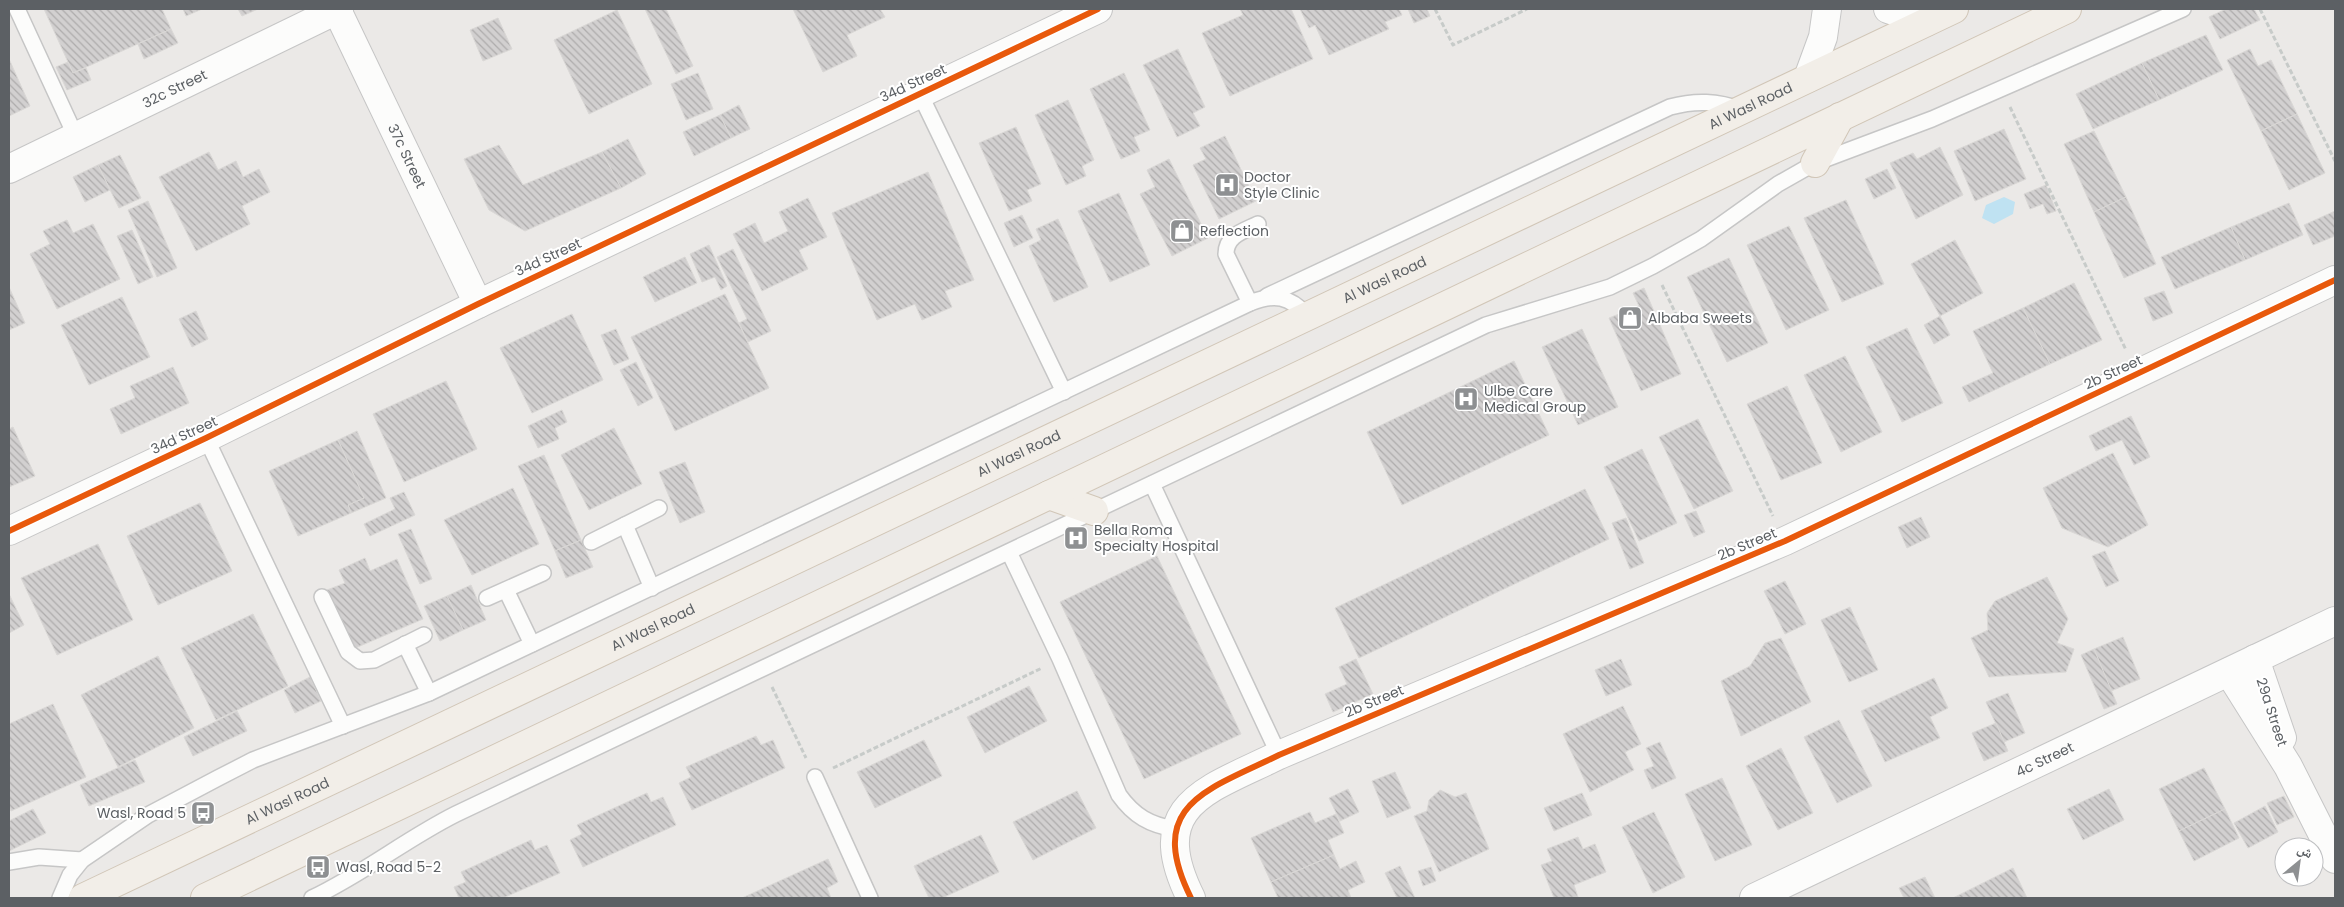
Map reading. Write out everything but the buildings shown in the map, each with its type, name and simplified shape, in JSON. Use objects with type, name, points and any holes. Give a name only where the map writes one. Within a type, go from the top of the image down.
[{"type":"main road","name":"Al Wasl Road","points":[[83,898],[1954,9]]},
{"type":"main road","points":[[2013,9],[2028,22],[2038,22]]},
{"type":"main road","points":[[205,898],[2067,9]]},
{"type":"main road","points":[[1815,163],[1840,117]]},
{"type":"main road","points":[[1049,495],[1094,511]]},
{"type":"street","name":"32c Street","points":[[9,169],[338,9]]},
{"type":"street","name":"37c Street","points":[[338,9],[478,304]]},
{"type":"street","name":"34d Street","points":[[9,531],[206,438],[478,304],[1098,9]]},
{"type":"street","points":[[1808,78],[1823,37],[1827,9]]},
{"type":"street","points":[[1888,9],[1926,22]]},
{"type":"street","name":"2b Street","points":[[1175,829],[1188,806],[1206,790],[1279,755],[1785,541],[2335,280]]},
{"type":"street","name":"4c Street","points":[[1754,898],[2335,621]]},
{"type":"street","name":"29a Street","points":[[2255,659],[2281,736],[2288,766]]},
{"type":"street","name":"29a Street","points":[[2229,672],[2288,766],[2335,859]]},
{"type":"street","points":[[1175,829],[1174,854],[1181,878],[1191,898]]},
{"type":"lane","points":[[17,9],[76,137]]},
{"type":"lane","points":[[312,898],[357,874],[408,840],[456,814],[1486,325],[1588,295],[1654,266],[1701,239],[1778,184],[1815,163],[2002,89],[2183,9]]},
{"type":"lane","points":[[920,94],[1064,392]]},
{"type":"lane","points":[[60,898],[70,875],[82,860],[148,815],[254,760],[430,693],[1250,303],[1670,106],[1688,102],[1706,102],[1724,104],[1742,110]]},
{"type":"lane","points":[[1250,303],[1226,254],[1226,247],[1233,237],[1258,224]]},
{"type":"lane","points":[[1265,297],[1281,298],[1296,304],[1308,316]]},
{"type":"lane","points":[[206,438],[343,726]]},
{"type":"lane","points":[[1152,484],[1279,755]]},
{"type":"lane","points":[[591,542],[659,508]]},
{"type":"lane","points":[[625,525],[652,588]]},
{"type":"lane","points":[[1009,552],[1060,659],[1119,795],[1129,809],[1142,820],[1158,826],[1175,829]]},
{"type":"lane","points":[[487,598],[544,573]]},
{"type":"lane","points":[[506,590],[532,644]]},
{"type":"lane","points":[[322,597],[348,652],[353,658],[367,662],[424,635]]},
{"type":"lane","points":[[405,644],[430,693]]},
{"type":"lane","points":[[815,777],[870,898]]},
{"type":"lane","points":[[9,862],[39,857],[82,860]]},
{"type":"path","points":[[1435,9],[1453,46],[1527,9]]},
{"type":"path","points":[[2260,9],[2335,161]]},
{"type":"path","points":[[2002,89],[2137,374]]},
{"type":"path","points":[[1654,266],[1785,541]]},
{"type":"path","points":[[763,669],[815,777],[1060,659]]},
{"type":"water","points":[[2004,197],[2015,202],[2013,214],[1994,224],[1982,218],[1986,205]]},
{"type":"cycle path","points":[[9,531],[206,438],[478,304],[1098,9]]},
{"type":"cycle path","points":[[1191,898],[1178,866],[1175,841],[1179,821],[1191,804],[1208,791],[1229,779],[1279,755],[1785,541],[2335,280]]},
{"type":"place","name":"Doctor Style Clinic","points":[[1227,185]]},
{"type":"place","name":"Reflection","points":[[1182,231]]},
{"type":"place","name":"Albaba Sweets","points":[[1630,318]]},
{"type":"place","name":"Ulbe Care Medical Group","points":[[1466,399]]},
{"type":"place","name":"Bella Roma Specialty Hospital","points":[[1076,538]]},
{"type":"place","name":"Wasl, Road 5","points":[[203,813]]},
{"type":"place","name":"Wasl, Road 5-2","points":[[318,867]]}]
